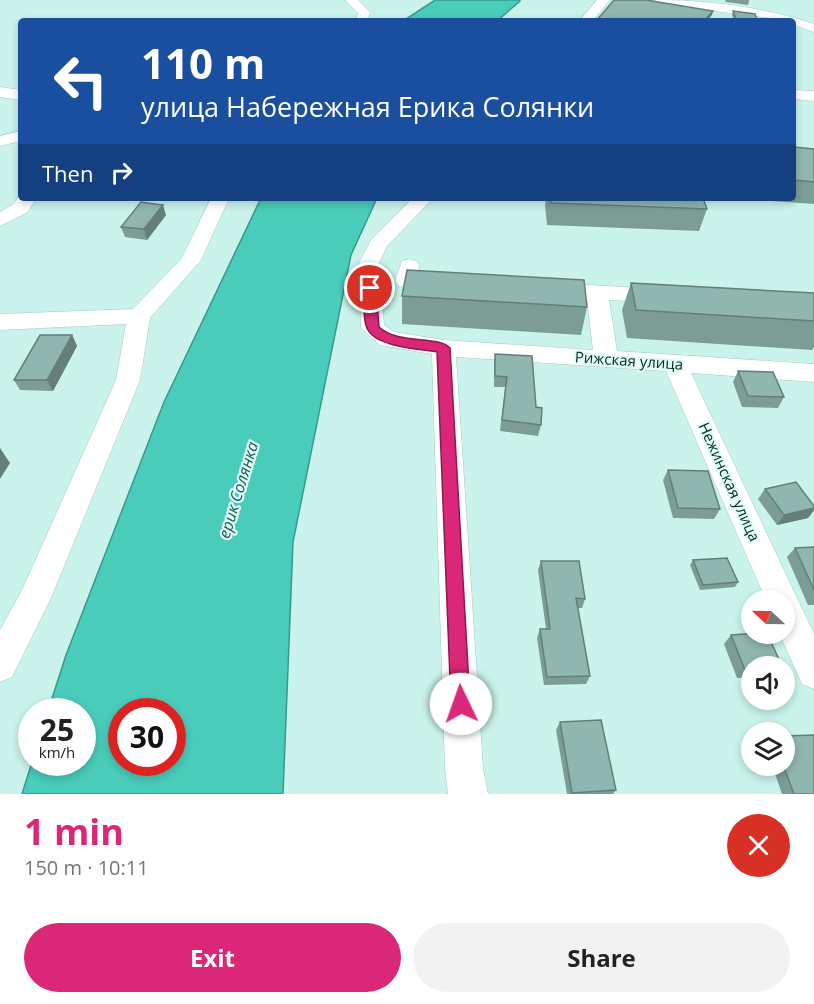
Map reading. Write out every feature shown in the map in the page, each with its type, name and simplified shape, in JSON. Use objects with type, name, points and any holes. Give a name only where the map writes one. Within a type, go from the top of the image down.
[{"type":"street","points":[[351,0],[364,12],[363,18]]},
{"type":"street","points":[[588,18],[604,0]]},
{"type":"street","points":[[661,0],[679,7],[790,13],[814,28]]},
{"type":"street","points":[[0,92],[18,95]]},
{"type":"street","points":[[796,95],[814,96]]},
{"type":"street","points":[[0,141],[18,137]]},
{"type":"street","points":[[0,220],[21,208],[25,201]]},
{"type":"street","points":[[0,665],[35,598],[128,380],[139,316],[191,260],[218,201]]},
{"type":"street","name":"Рижская улица","points":[[421,201],[378,244],[369,263],[373,328],[388,339],[444,348],[814,373]]},
{"type":"street","points":[[409,264],[406,281],[454,284]]},
{"type":"street","points":[[525,288],[680,297]]},
{"type":"street","points":[[597,292],[606,360]]},
{"type":"street","points":[[0,322],[139,316]]},
{"type":"street","points":[[444,348],[464,768],[468,794]]},
{"type":"street","name":"Нежинская улица","points":[[675,364],[777,590]]},
{"type":"street","points":[[795,630],[814,672]]},
{"type":"water","points":[[435,0],[520,1],[500,18],[408,18]]},
{"type":"water","name":"ерик Солянка","points":[[260,201],[376,201],[351,255],[293,542],[283,794],[22,794],[28,776],[96,776],[96,698],[52,698],[66,655],[164,402]]},
{"type":"building","points":[[614,0],[646,0],[713,11],[707,18],[599,18]]},
{"type":"building","points":[[733,11],[755,14],[757,18],[736,18]]},
{"type":"building","points":[[796,147],[814,149],[814,182],[796,180]]},
{"type":"building","points":[[551,201],[704,201],[707,209],[551,203]]},
{"type":"building","points":[[141,202],[163,205],[144,229],[121,227]]},
{"type":"building","points":[[407,270],[584,280],[587,307],[402,296]]},
{"type":"building","points":[[631,283],[814,293],[814,321],[636,310]]},
{"type":"building","points":[[40,335],[72,335],[47,380],[14,380]]},
{"type":"building","points":[[495,354],[532,356],[536,407],[542,408],[541,425],[502,420],[507,377],[495,376]]},
{"type":"building","points":[[738,371],[773,372],[784,397],[748,396]]},
{"type":"building","points":[[668,470],[708,471],[720,509],[678,508]]},
{"type":"building","points":[[796,482],[814,508],[784,515],[765,489]]},
{"type":"building","points":[[814,547],[814,590],[795,548]]},
{"type":"building","points":[[727,558],[738,582],[703,585],[693,560]]},
{"type":"building","points":[[541,561],[579,561],[585,599],[576,598],[590,676],[547,677],[540,629],[550,629]]},
{"type":"building","points":[[741,634],[741,644],[772,644],[777,656],[741,656],[741,660],[731,635]]},
{"type":"building","points":[[601,720],[616,790],[572,793],[560,722]]},
{"type":"building","points":[[814,735],[814,794],[794,794],[787,776],[795,776],[795,736]]},
{"type":"route","points":[[370,288],[371,319],[373,328],[379,335],[398,342],[444,348],[461,704]]}]
